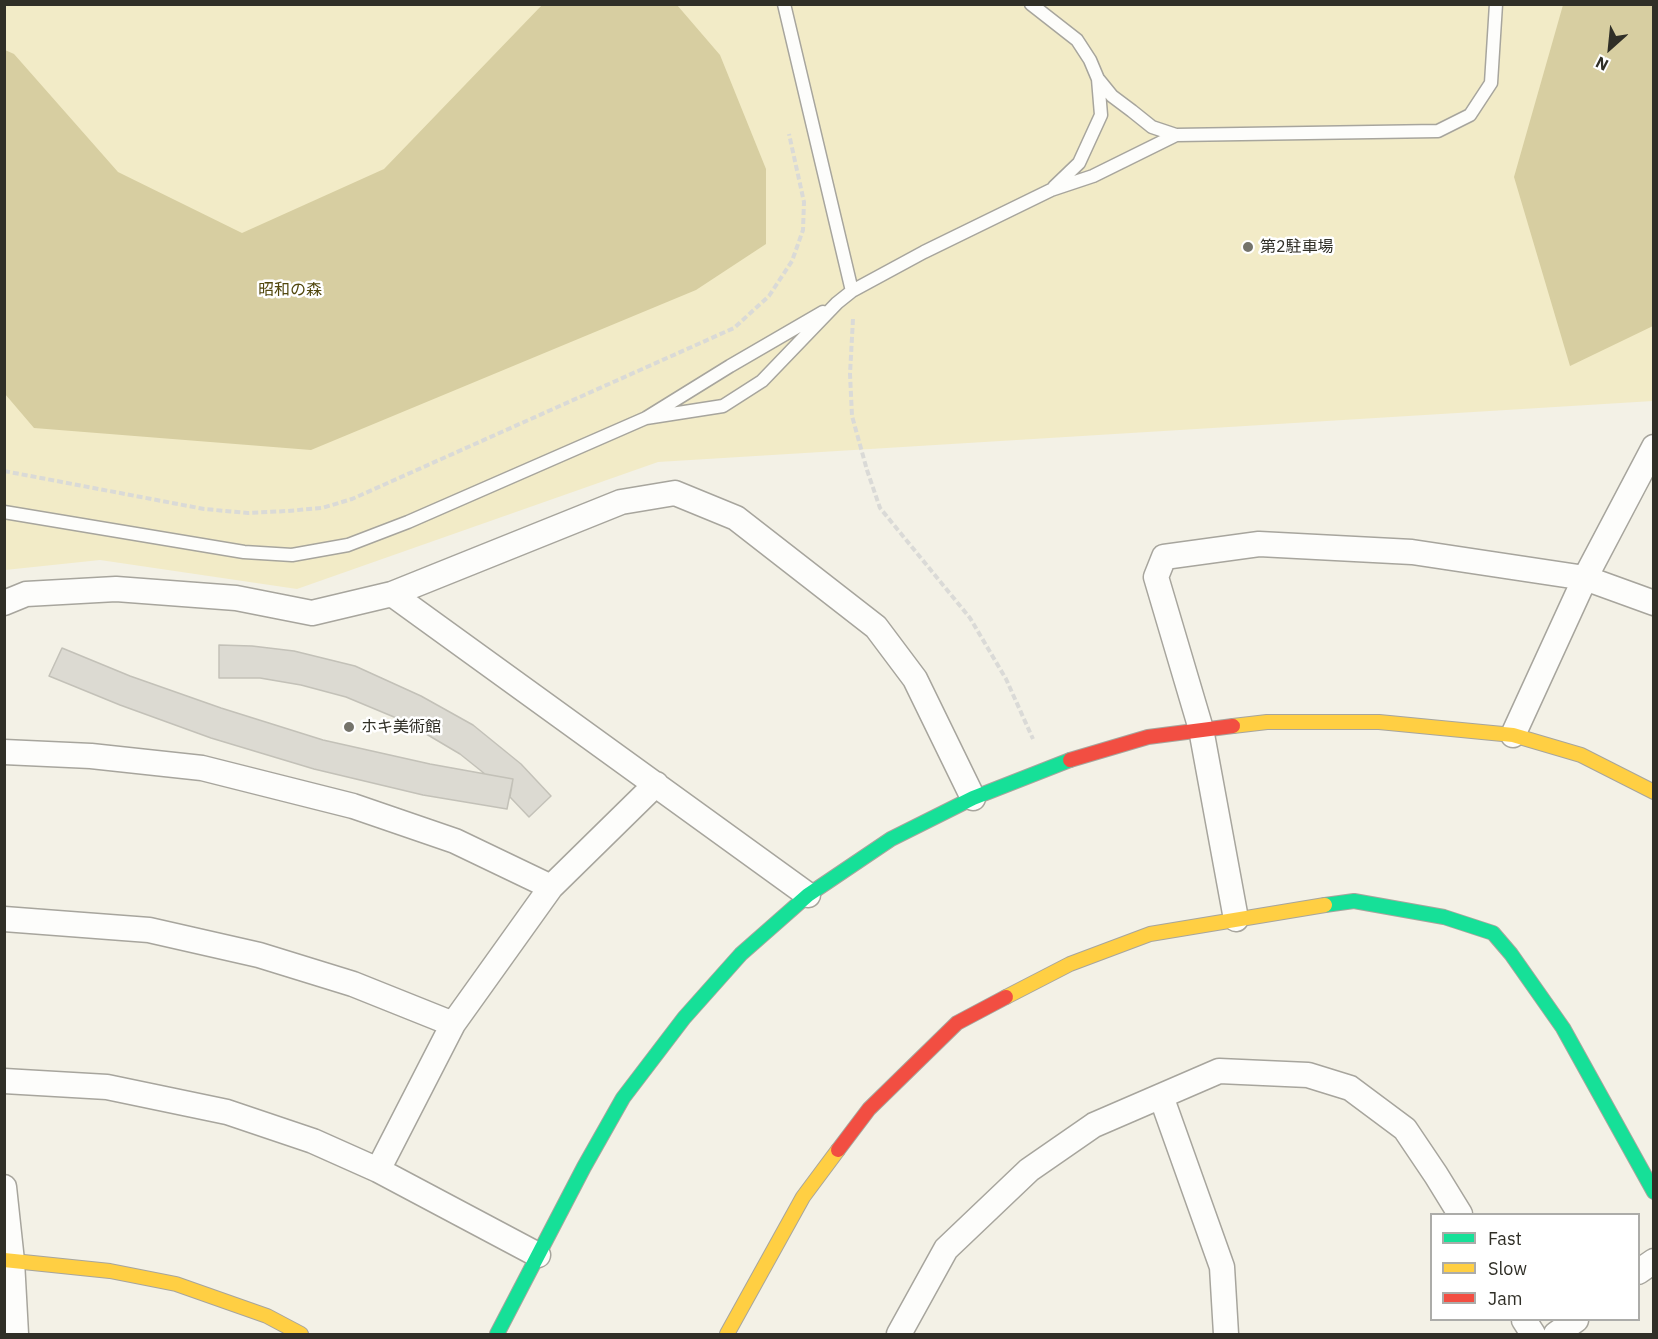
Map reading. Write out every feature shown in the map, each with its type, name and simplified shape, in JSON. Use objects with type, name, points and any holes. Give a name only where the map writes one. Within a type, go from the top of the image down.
[{"type":"street","points":[[1514,735],[1585,578],[1653,447]]},
{"type":"street","points":[[4,603],[26,594],[116,589],[236,598],[312,613],[392,594],[621,502],[675,493],[736,518],[876,627],[915,679],[973,798]]},
{"type":"street","points":[[1236,919],[1201,729],[1156,577],[1164,556],[1259,544],[1412,552],[1585,578],[1653,603]]},
{"type":"street","points":[[392,594],[808,895]]},
{"type":"street","points":[[497,1335],[584,1167],[623,1098],[684,1018],[741,954],[808,895],[891,839],[973,798],[1081,756],[1148,737],[1267,722],[1379,722],[1514,735],[1581,755],[1653,792]]},
{"type":"street","points":[[4,752],[91,756],[202,768],[353,806],[433,833],[455,841],[551,887]]},
{"type":"street","points":[[378,1170],[453,1024],[551,887],[656,784]]},
{"type":"street","points":[[727,1335],[803,1197],[869,1109],[957,1023],[1070,963],[1150,934],[1236,919],[1354,901],[1444,917],[1493,933],[1511,954],[1563,1028],[1653,1192]]},
{"type":"street","points":[[4,919],[149,930],[259,955],[353,984],[453,1024]]},
{"type":"street","points":[[899,1335],[946,1249],[1029,1170],[1094,1125],[1219,1071],[1308,1075],[1350,1088],[1405,1130],[1459,1213]]},
{"type":"street","points":[[4,1081],[107,1087],[227,1112],[313,1141],[378,1170],[538,1255]]},
{"type":"street","points":[[1161,1096],[1222,1267],[1226,1335]]},
{"type":"street","points":[[4,1187],[8,1260],[16,1335]]},
{"type":"street","points":[[8,1260],[110,1270],[176,1284],[267,1316],[301,1335]]},
{"type":"street","points":[[1640,1271],[1653,1261]]},
{"type":"street","points":[[1525,1321],[1533,1335]]},
{"type":"street","points":[[1556,1335],[1575,1321]]},
{"type":"lane","points":[[784,4],[852,291]]},
{"type":"lane","points":[[1031,4],[1077,40],[1090,60],[1098,80],[1101,114],[1078,163],[1051,190]]},
{"type":"lane","points":[[1098,80],[1112,96],[1152,128],[1176,135],[1438,131],[1470,115],[1491,82],[1496,4]]},
{"type":"lane","points":[[646,418],[723,406],[762,381],[837,303],[852,291],[924,252],[1051,190],[1093,176],[1176,135]]},
{"type":"lane","points":[[4,512],[244,552],[292,555],[348,545],[408,522],[646,418],[837,303]]},
{"type":"path","points":[[4,471],[204,509],[248,513],[322,508],[352,499],[734,328],[769,296],[792,261],[803,230],[804,202],[789,132]]},
{"type":"path","points":[[852,291],[853,328],[850,374],[852,416],[880,508],[970,618],[1006,679],[1046,769]]},
{"type":"green space","points":[[543,4],[677,5],[720,55],[766,169],[766,244],[696,290],[311,450],[34,428],[5,394],[5,50],[14,54],[118,172],[242,233],[384,169]]},
{"type":"green space","name":"昭和の森","points":[[4,5],[1653,5],[1653,401],[658,462],[297,589],[100,560],[5,570]]},
{"type":"green space","points":[[1563,5],[1654,5],[1653,326],[1570,366],[1514,177]]},
{"type":"building","points":[[219,645],[294,651],[355,666],[421,696],[473,725],[521,764],[551,796],[529,817],[510,797],[513,779],[485,774],[460,754],[406,722],[346,697],[301,685],[260,678],[219,678]]},
{"type":"building","points":[[62,648],[130,676],[323,740],[430,764],[513,779],[507,809],[423,795],[314,769],[211,738],[49,676]]},
{"type":"traffic: fast","points":[[497,1334],[584,1167],[623,1098],[684,1018],[741,954],[808,895],[891,839],[973,798],[1070,760]]},
{"type":"traffic: fast","points":[[1325,905],[1354,901],[1444,917],[1493,933],[1511,954],[1563,1028],[1654,1192]]},
{"type":"traffic: slow","points":[[1233,726],[1267,722],[1379,722],[1513,735],[1581,755],[1654,792]]},
{"type":"traffic: slow","points":[[1006,997],[1070,964],[1150,934],[1325,905]]},
{"type":"traffic: slow","points":[[727,1334],[803,1197],[838,1150]]},
{"type":"traffic: slow","points":[[4,1260],[110,1271],[176,1284],[267,1316],[301,1334]]},
{"type":"traffic: jam","points":[[1070,760],[1148,737],[1233,726]]},
{"type":"traffic: jam","points":[[838,1150],[869,1109],[957,1023],[1006,997]]},
{"type":"place","name":"第2駐車場","points":[[1248,247]]},
{"type":"place","name":"ホキ美術館","points":[[349,727]]}]
